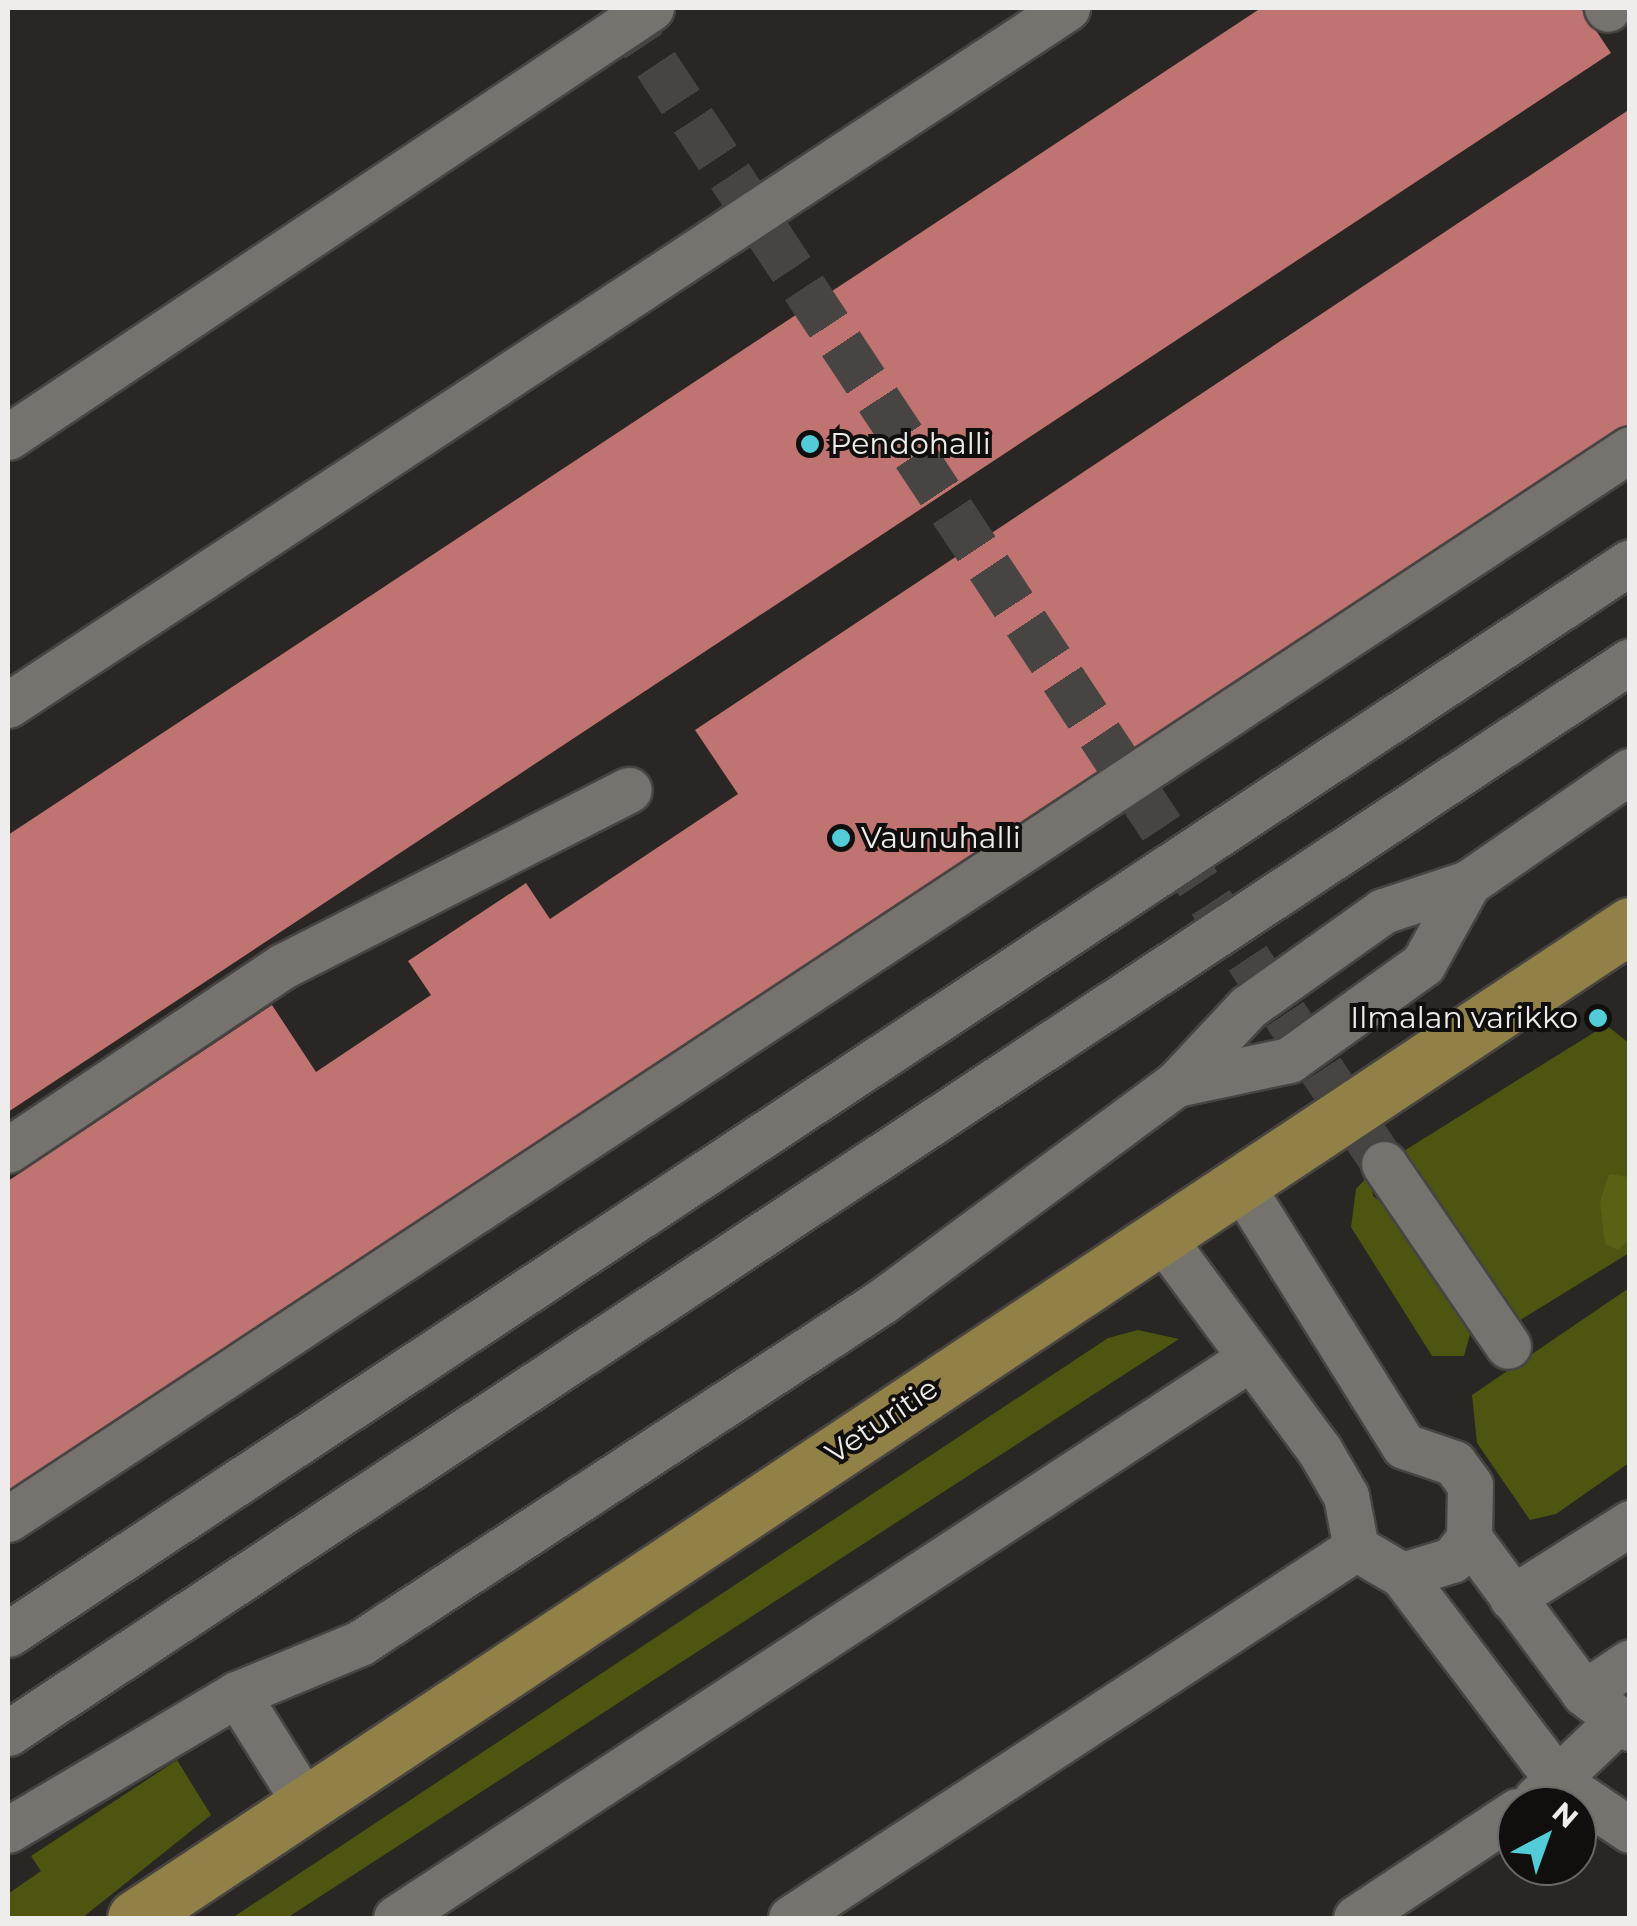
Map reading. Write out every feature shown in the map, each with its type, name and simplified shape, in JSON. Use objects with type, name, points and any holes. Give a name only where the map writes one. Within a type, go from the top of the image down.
[{"type":"main road","name":"Veturitie","points":[[135,1918],[1630,926]]},
{"type":"lane","points":[[8,437],[651,8]]},
{"type":"lane","points":[[8,705],[1067,8]]},
{"type":"lane","points":[[8,1519],[1630,449]]},
{"type":"lane","points":[[8,1634],[1630,562]]},
{"type":"lane","points":[[8,1733],[1630,662]]},
{"type":"lane","points":[[8,1830],[237,1694],[376,1632],[881,1302],[1176,1084],[1248,1007],[1383,911],[1468,883],[1630,771]]},
{"type":"lane","points":[[8,1150],[283,966],[629,790]]},
{"type":"lane","points":[[1176,1084],[1289,1060],[1423,964],[1468,883]]},
{"type":"lane","points":[[1384,1164],[1508,1346]]},
{"type":"lane","points":[[1241,1185],[1404,1446],[1442,1456],[1470,1485],[1469,1538],[1512,1598],[1610,1714]]},
{"type":"lane","points":[[1161,1236],[1346,1496],[1356,1548],[1402,1575],[1538,1786]]},
{"type":"lane","points":[[396,1918],[1250,1358]]},
{"type":"lane","points":[[1512,1598],[1630,1523]]},
{"type":"lane","points":[[1402,1575],[1429,1573],[1469,1538]]},
{"type":"lane","points":[[790,1918],[1356,1548]]},
{"type":"lane","points":[[1550,1786],[1610,1714],[1630,1662]]},
{"type":"lane","points":[[237,1694],[305,1803]]},
{"type":"lane","points":[[1597,1816],[1630,1830]]},
{"type":"lane","points":[[1356,1918],[1497,1824]]},
{"type":"green space","points":[[1606,1025],[1629,1043],[1629,1253],[1509,1327],[1399,1154]]},
{"type":"green space","points":[[1370,1174],[1373,1196],[1396,1213],[1472,1327],[1464,1356],[1432,1356],[1351,1227],[1356,1189]]},
{"type":"green space","points":[[1609,1174],[1629,1177],[1629,1240],[1618,1250],[1605,1244],[1600,1202]]},
{"type":"green space","points":[[1629,1288],[1629,1463],[1556,1514],[1530,1520],[1477,1443],[1472,1395]]},
{"type":"green space","points":[[1138,1330],[1179,1339],[287,1918],[232,1918],[1108,1338]]},
{"type":"green space","points":[[177,1760],[211,1815],[82,1918],[8,1918],[8,1894],[41,1871],[31,1856]]},
{"type":"building","name":"Pendohalli","points":[[1261,8],[1581,8],[1611,53],[8,1112],[8,835]]},
{"type":"building","name":"Vaunuhalli","points":[[1630,109],[1630,427],[8,1505],[8,1181],[272,1005],[316,1072],[431,995],[408,961],[526,883],[550,919],[738,794],[695,730]]},
{"type":"tunnel","points":[[619,8],[1384,1164]]},
{"type":"place","name":"Pendohalli","points":[[810,444]]},
{"type":"place","name":"Vaunuhalli","points":[[841,838]]},
{"type":"place","name":"Ilmalan varikko","points":[[1598,1018]]}]
